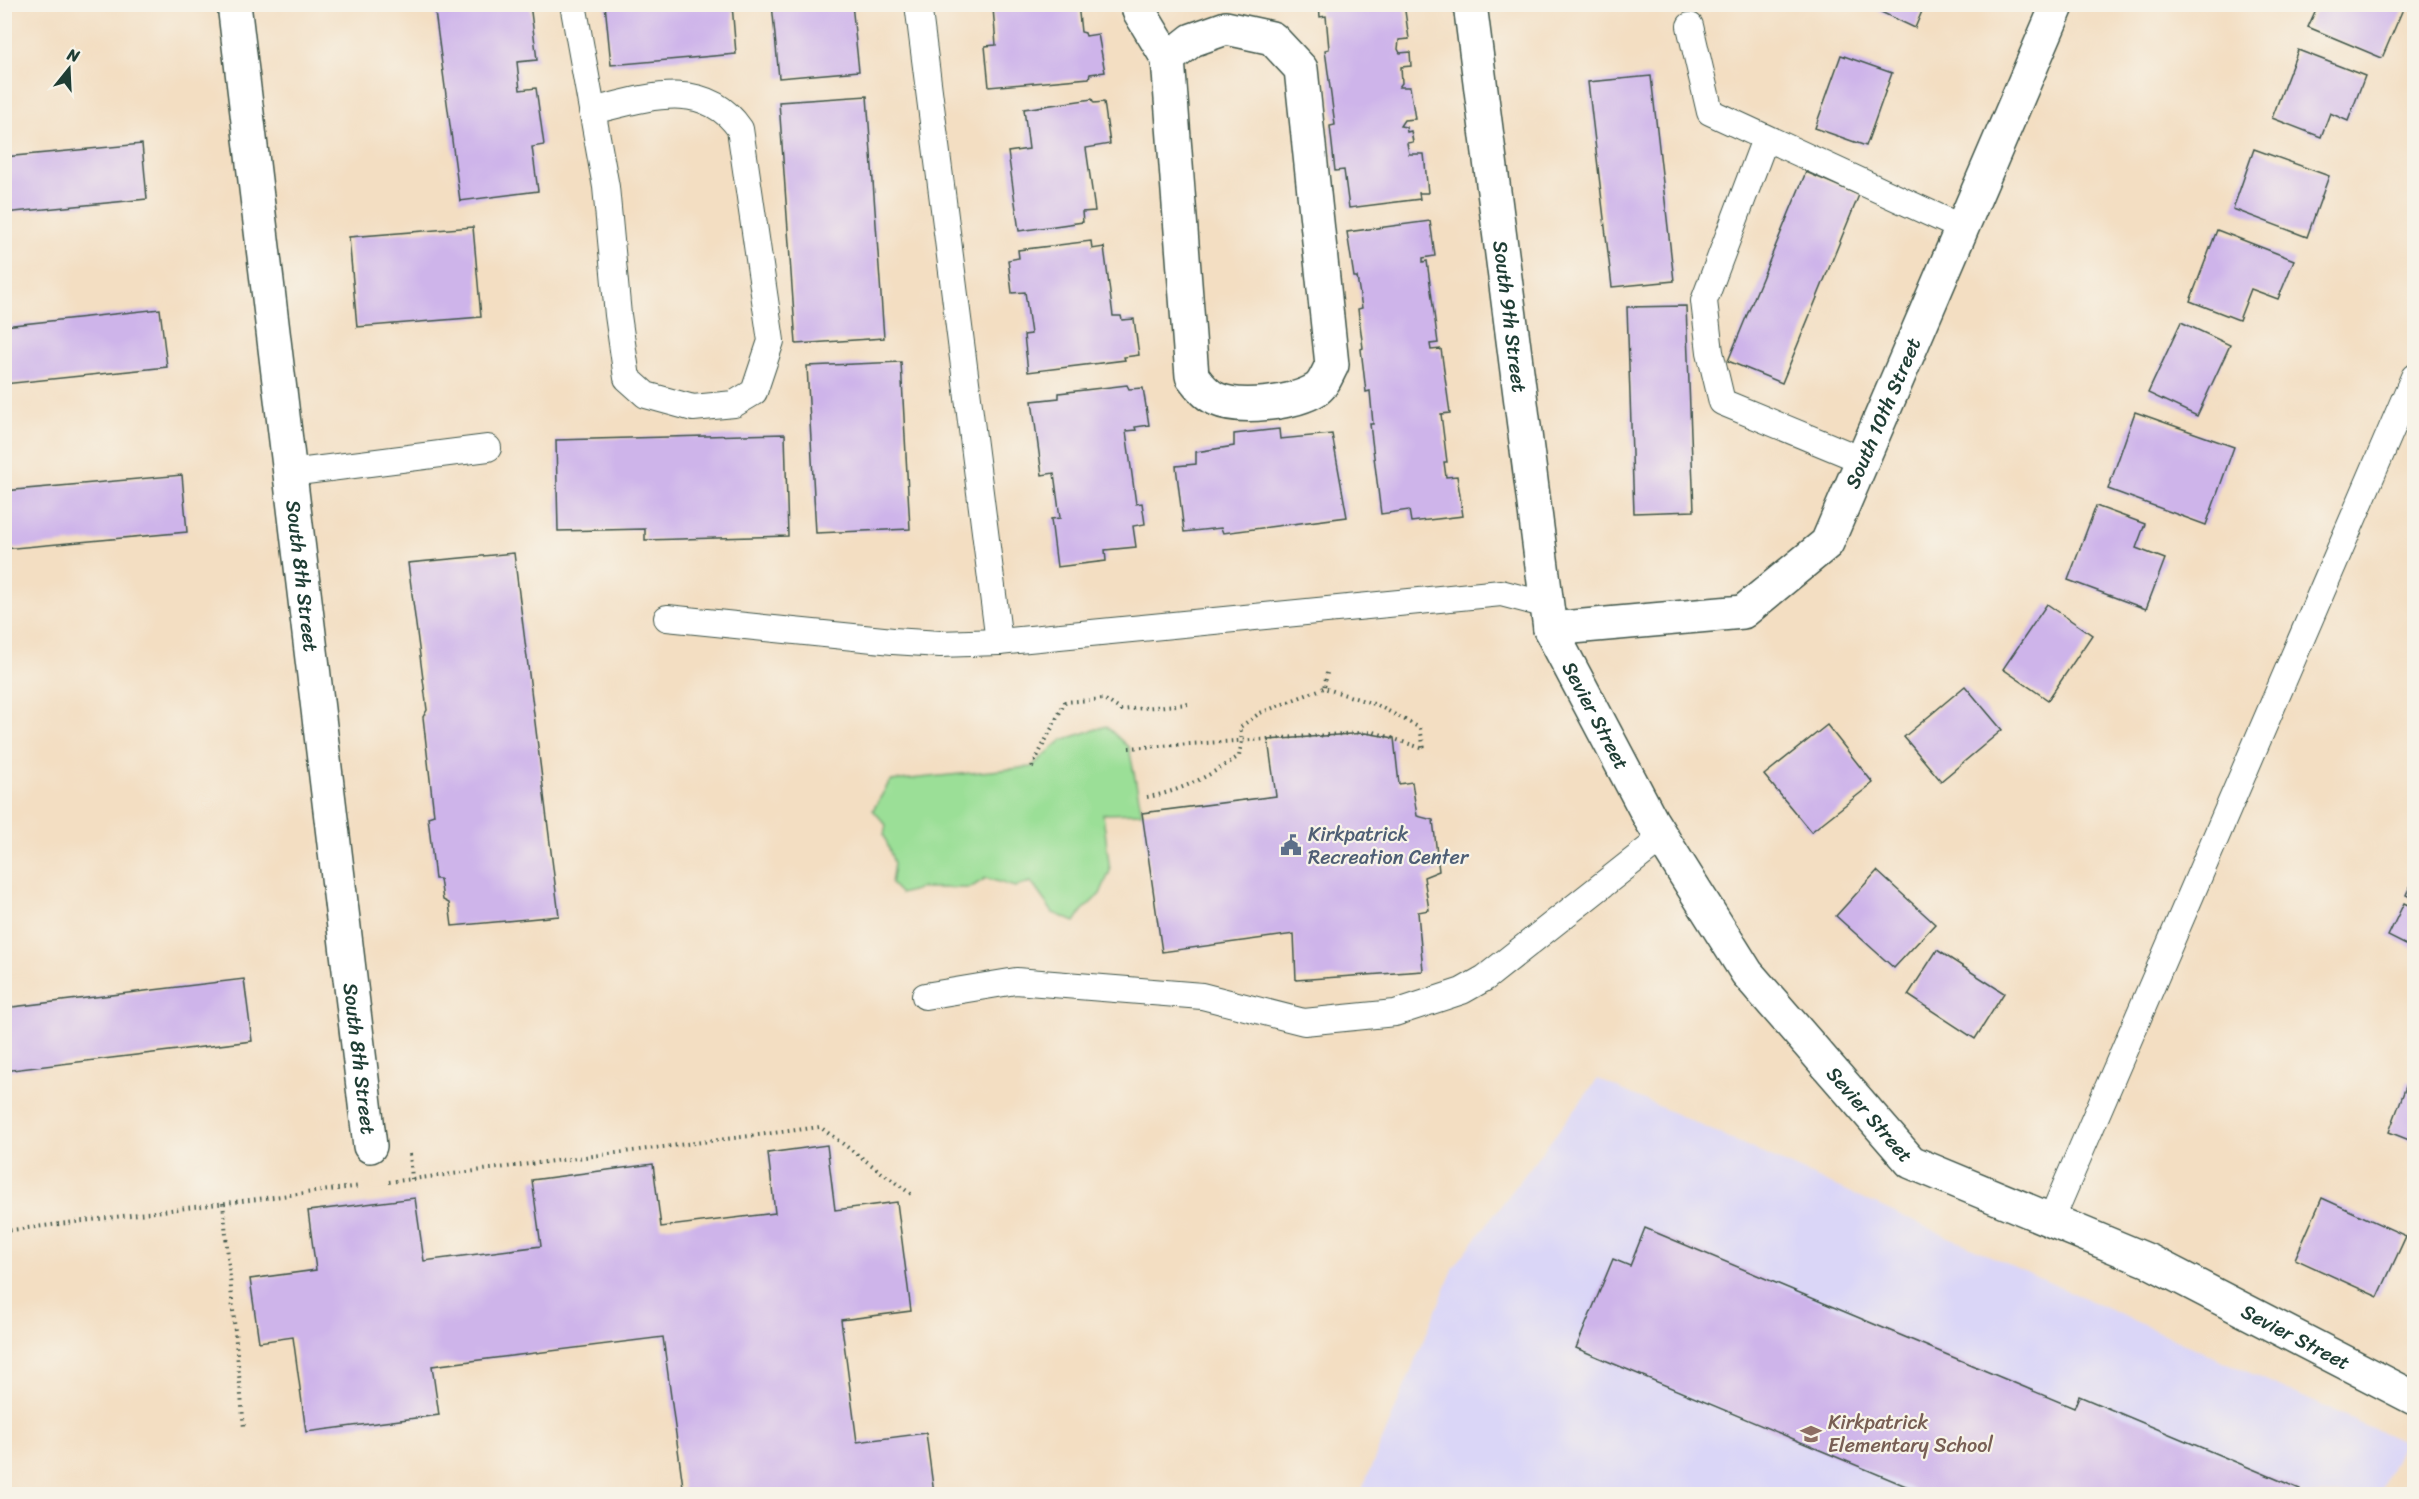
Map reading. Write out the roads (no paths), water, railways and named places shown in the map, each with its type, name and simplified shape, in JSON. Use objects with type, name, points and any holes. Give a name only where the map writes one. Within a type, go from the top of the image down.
[{"type":"street","name":"South 8th Street","points":[[234,4],[370,1146]]},
{"type":"street","points":[[1138,4],[1139,11],[1168,59],[1192,376],[1202,389],[1216,399],[1245,404],[1293,399],[1319,388],[1332,365],[1302,69],[1272,38],[1226,28],[1192,40],[1168,59]]},
{"type":"street","name":"South 9th Street","points":[[1470,4],[1548,617]]},
{"type":"street","name":"South 10th Street","points":[[1548,617],[1743,612],[1827,543],[2058,4]]},
{"type":"street","name":"Sevier Street","points":[[1548,617],[1662,838],[1747,973],[1911,1162],[2149,1261],[2415,1398]]},
{"type":"lane","points":[[573,4],[592,111],[606,187],[618,315],[627,378],[646,394],[693,408],[734,404],[754,393],[771,341],[740,129],[730,114],[702,99],[663,95],[592,111]]},
{"type":"lane","points":[[918,4],[999,642]]},
{"type":"lane","points":[[1690,26],[1710,112],[1962,228]]},
{"type":"lane","points":[[1765,139],[1704,301],[1710,352],[1722,402],[1862,460]]},
{"type":"lane","points":[[2051,1220],[2415,377]]},
{"type":"lane","points":[[290,473],[488,448]]},
{"type":"lane","points":[[667,618],[940,644],[999,642],[1500,593],[1548,617]]},
{"type":"lane","points":[[926,996],[1016,981],[1202,996],[1304,1022],[1395,1012],[1462,991],[1485,978],[1662,838]]},
{"type":"place","name":"Kirkpatrick Recreation Center","points":[[1291,845]]},
{"type":"place","name":"Kirkpatrick Elementary School","points":[[1811,1434]]}]
